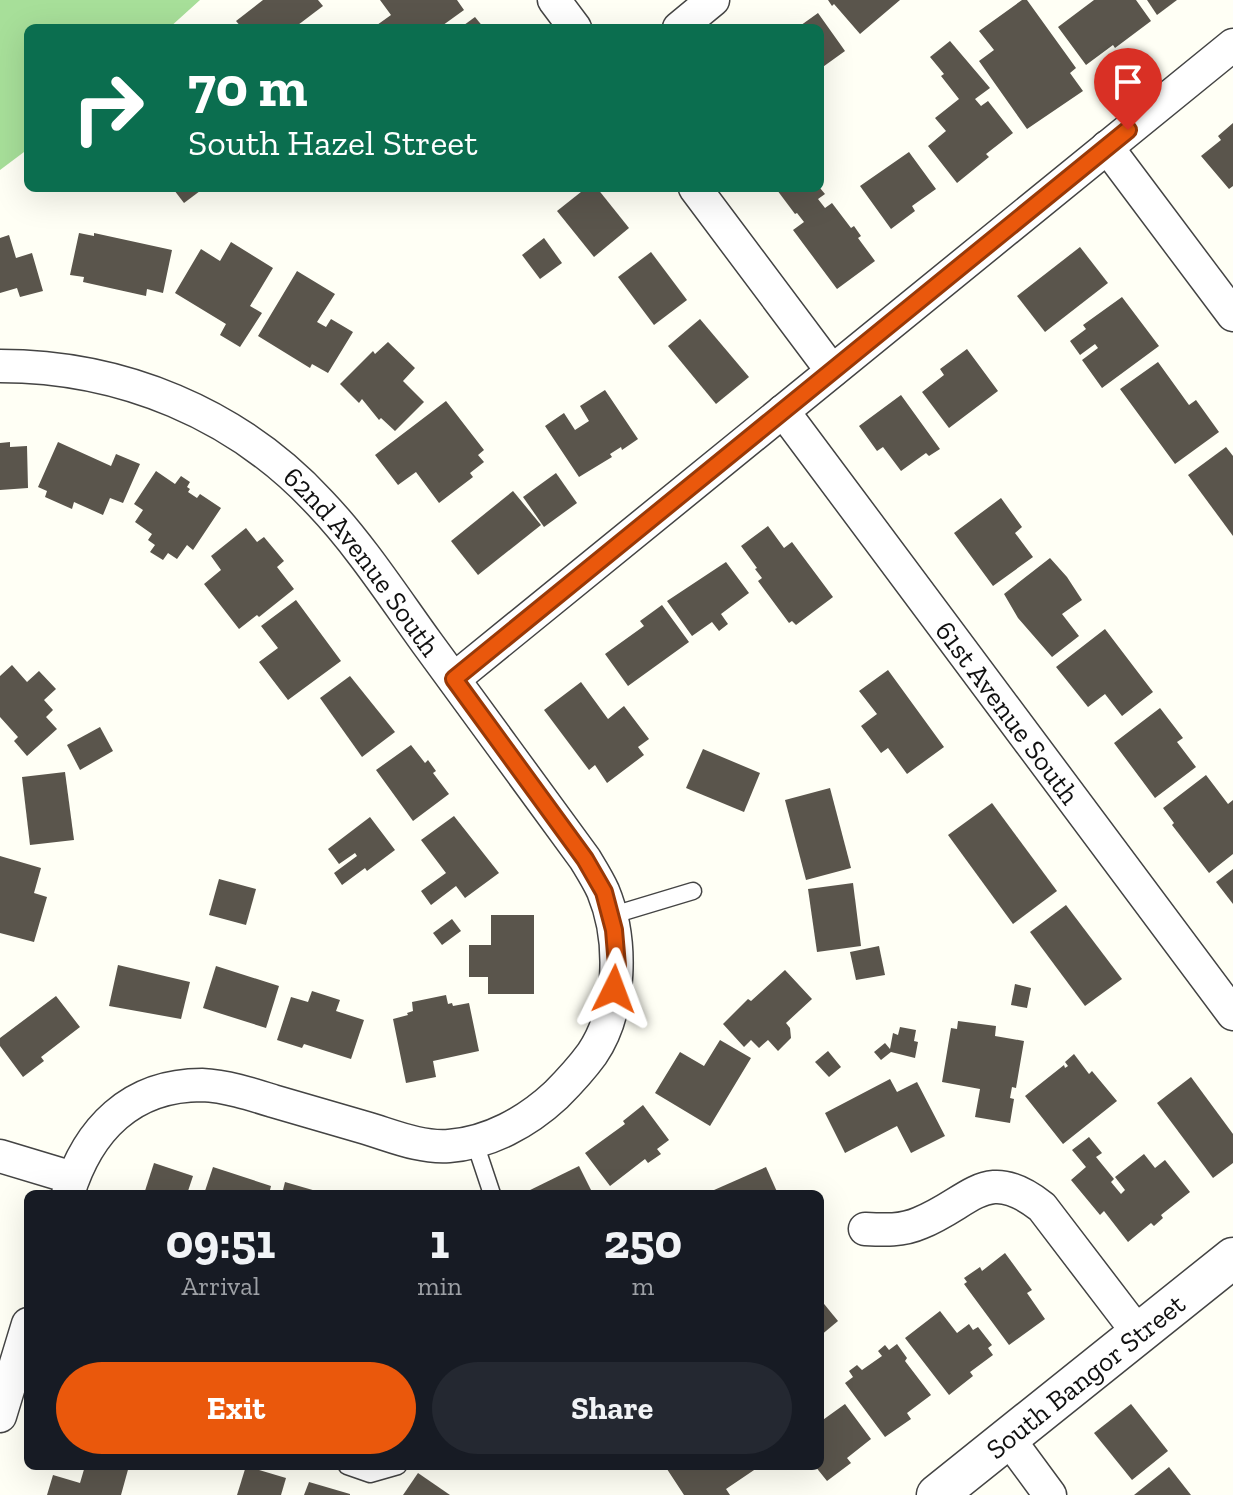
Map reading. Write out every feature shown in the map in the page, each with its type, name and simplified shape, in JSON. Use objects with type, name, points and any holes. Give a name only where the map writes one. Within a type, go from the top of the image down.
[{"type":"street","points":[[554,0],[572,24]]},
{"type":"street","points":[[684,24],[713,0]]},
{"type":"street","points":[[454,679],[1233,45]]},
{"type":"street","points":[[1107,147],[1233,315]]},
{"type":"street","points":[[698,192],[832,371]]},
{"type":"street","name":"62nd Avenue South","points":[[0,366],[78,371],[137,385],[195,410],[250,441],[299,481],[339,524],[585,859],[604,892],[617,966],[610,1012],[593,1052],[568,1083],[540,1110],[514,1127],[449,1146],[417,1144],[240,1091],[204,1085],[173,1088],[145,1097],[118,1112],[98,1131],[70,1186]]},
{"type":"street","name":"61st Avenue South","points":[[783,411],[1233,1014]]},
{"type":"street","points":[[0,1156],[70,1186]]},
{"type":"street","points":[[865,1229],[894,1230],[917,1225],[974,1192],[1006,1186],[1042,1207],[1139,1334]]},
{"type":"street","name":"South Bangor Street","points":[[937,1495],[1233,1258]]},
{"type":"street","points":[[0,1416],[24,1337]]},
{"type":"street","points":[[1008,1438],[1050,1495]]},
{"type":"lane","points":[[610,916],[693,891]]},
{"type":"lane","points":[[474,1140],[491,1190]]},
{"type":"lane","points":[[358,1470],[370,1474],[384,1470]]},
{"type":"green space","points":[[0,0],[200,0],[173,24],[24,24],[24,152],[0,170]]},
{"type":"building","points":[[263,0],[318,0],[323,6],[299,24],[239,24],[236,21]]},
{"type":"building","points":[[380,0],[457,0],[464,10],[445,24],[378,24],[391,15]]},
{"type":"building","points":[[828,0],[900,0],[860,34]]},
{"type":"building","points":[[1022,0],[1027,0],[1076,68],[1070,73],[1083,91],[1027,129],[979,61],[994,50],[979,31]]},
{"type":"building","points":[[1094,0],[1136,0],[1151,21],[1086,65],[1058,27]]},
{"type":"building","points":[[1147,0],[1177,0],[1157,15]]},
{"type":"building","points":[[818,13],[845,51],[824,66],[824,24],[803,24]]},
{"type":"building","points":[[475,17],[481,24],[465,24]]},
{"type":"building","points":[[950,41],[990,88],[975,99],[981,106],[988,101],[1013,133],[957,183],[928,146],[946,131],[935,118],[959,99],[930,57]]},
{"type":"building","points":[[1233,123],[1233,186],[1229,189],[1201,156],[1221,140],[1218,136]]},
{"type":"building","points":[[909,152],[936,189],[912,206],[915,211],[891,229],[860,186]]},
{"type":"building","points":[[176,192],[199,192],[184,203]]},
{"type":"building","points":[[581,192],[600,192],[629,228],[594,257],[557,211]]},
{"type":"building","points":[[778,192],[823,192],[825,194],[818,199],[825,208],[832,203],[851,228],[854,226],[861,236],[858,238],[875,261],[837,289],[793,230],[804,222]]},
{"type":"building","points":[[79,233],[94,236],[94,233],[172,250],[163,293],[147,289],[146,296],[83,282],[84,277],[70,275]]},
{"type":"building","points":[[9,235],[16,258],[32,253],[43,291],[20,297],[17,288],[0,293],[0,238]]},
{"type":"building","points":[[544,238],[562,263],[540,279],[522,255]]},
{"type":"building","points":[[231,242],[273,268],[250,306],[262,313],[240,347],[220,335],[226,324],[175,293],[201,249],[220,261]]},
{"type":"building","points":[[1080,247],[1108,283],[1045,332],[1017,296]]},
{"type":"building","points":[[651,252],[687,300],[654,325],[618,277]]},
{"type":"building","points":[[297,271],[335,294],[317,322],[326,327],[331,319],[353,332],[328,373],[312,364],[310,368],[258,336]]},
{"type":"building","points":[[1122,297],[1159,346],[1102,388],[1082,360],[1098,348],[1095,344],[1080,355],[1070,341],[1086,329],[1083,325]]},
{"type":"building","points":[[700,319],[749,377],[716,404],[668,346]]},
{"type":"building","points":[[388,342],[415,368],[403,381],[424,402],[395,431],[381,418],[379,420],[362,399],[359,403],[340,384],[373,351],[375,354]]},
{"type":"building","points":[[967,349],[998,391],[949,428],[922,392],[944,375],[940,369]]},
{"type":"building","points":[[1158,362],[1189,405],[1196,400],[1219,432],[1175,464],[1120,389]]},
{"type":"building","points":[[605,390],[638,439],[610,454],[612,457],[579,477],[545,426],[564,413],[575,430],[589,421],[580,406]]},
{"type":"building","points":[[901,395],[940,449],[929,456],[926,453],[901,471],[883,447],[877,451],[859,426]]},
{"type":"building","points":[[446,401],[484,450],[478,455],[484,462],[470,473],[473,477],[439,503],[416,472],[398,485],[375,455]]},
{"type":"building","points":[[10,442],[10,447],[27,446],[28,488],[0,490],[0,443]]},
{"type":"building","points":[[58,442],[111,466],[116,454],[140,464],[123,503],[110,498],[103,515],[74,502],[72,509],[45,497],[47,491],[38,487]]},
{"type":"building","points":[[1226,447],[1233,456],[1233,536],[1188,475]]},
{"type":"building","points":[[156,471],[175,484],[181,476],[190,482],[188,492],[197,498],[200,494],[221,508],[193,550],[187,545],[177,559],[168,553],[163,560],[150,552],[155,545],[148,540],[152,534],[135,522],[143,510],[134,504]]},
{"type":"building","points":[[556,473],[577,503],[544,527],[523,497]]},
{"type":"building","points":[[513,491],[541,525],[478,575],[451,541]]},
{"type":"building","points":[[1001,498],[1022,527],[1015,533],[1033,557],[993,586],[954,533]]},
{"type":"building","points":[[768,526],[784,548],[792,542],[833,597],[796,625],[792,621],[789,623],[758,581],[762,578],[741,546]]},
{"type":"building","points":[[246,528],[257,542],[264,537],[284,561],[277,567],[294,589],[239,629],[204,584],[221,570],[211,556]]},
{"type":"building","points":[[1050,558],[1082,600],[1062,614],[1079,636],[1052,657],[1018,618],[1004,594]]},
{"type":"building","points":[[726,562],[749,593],[721,614],[728,624],[719,631],[712,622],[692,636],[667,601]]},
{"type":"building","points":[[296,600],[341,661],[288,700],[259,662],[278,648],[261,626]]},
{"type":"building","points":[[662,605],[689,642],[628,686],[605,654],[644,626],[640,621]]},
{"type":"building","points":[[1105,629],[1153,692],[1122,716],[1105,694],[1088,707],[1056,667]]},
{"type":"building","points":[[12,665],[27,682],[39,671],[56,689],[44,700],[53,710],[46,717],[57,729],[27,756],[14,741],[18,737],[0,717],[0,676]]},
{"type":"building","points":[[888,670],[944,747],[907,774],[888,748],[881,753],[861,726],[877,714],[859,691]]},
{"type":"building","points":[[350,676],[395,732],[362,757],[320,698]]},
{"type":"building","points":[[581,682],[608,719],[624,706],[649,739],[638,747],[644,755],[607,783],[595,765],[589,770],[544,710]]},
{"type":"building","points":[[1160,708],[1183,738],[1177,742],[1196,767],[1155,798],[1114,743]]},
{"type":"building","points":[[100,727],[113,751],[80,770],[67,745]]},
{"type":"building","points":[[411,745],[425,763],[428,760],[436,771],[433,773],[449,794],[413,821],[376,770]]},
{"type":"building","points":[[703,749],[760,773],[744,812],[686,788]]},
{"type":"building","points":[[65,772],[74,840],[30,845],[22,777]]},
{"type":"building","points":[[1206,775],[1228,804],[1233,800],[1233,854],[1209,873],[1172,825],[1174,823],[1163,808]]},
{"type":"building","points":[[830,788],[851,868],[806,880],[785,800]]},
{"type":"building","points":[[992,803],[1057,891],[1013,924],[948,835]]},
{"type":"building","points":[[454,816],[499,873],[465,898],[456,886],[431,905],[421,891],[446,873],[421,840]]},
{"type":"building","points":[[370,817],[395,850],[342,885],[334,873],[357,856],[355,853],[339,864],[328,849]]},
{"type":"building","points":[[0,856],[41,868],[34,893],[47,897],[34,942],[0,933]]},
{"type":"building","points":[[1233,869],[1233,904],[1216,882]]},
{"type":"building","points":[[219,879],[256,889],[246,925],[209,915]]},
{"type":"building","points":[[853,883],[861,946],[817,952],[808,889]]},
{"type":"building","points":[[1066,905],[1122,979],[1085,1006],[1030,932]]},
{"type":"building","points":[[491,915],[534,915],[534,994],[488,994],[488,977],[469,977],[469,945],[491,945]]},
{"type":"building","points":[[452,919],[461,931],[442,945],[433,933]]},
{"type":"building","points":[[879,946],[885,975],[856,980],[850,952]]},
{"type":"building","points":[[118,965],[190,982],[181,1019],[109,1006]]},
{"type":"building","points":[[216,966],[279,986],[266,1028],[203,1008]]},
{"type":"building","points":[[785,970],[812,999],[786,1023],[791,1038],[778,1051],[768,1040],[759,1048],[751,1040],[744,1047],[723,1024],[748,999],[751,1001]]},
{"type":"building","points":[[1015,984],[1031,988],[1027,1008],[1011,1005]]},
{"type":"building","points":[[312,991],[340,1000],[336,1011],[364,1020],[351,1059],[304,1044],[302,1048],[277,1040],[291,997],[308,1002]]},
{"type":"building","points":[[446,995],[448,1004],[452,1003],[453,1006],[469,1003],[479,1051],[433,1061],[436,1077],[406,1083],[393,1019],[413,1011],[412,1002]]},
{"type":"building","points":[[56,996],[80,1027],[41,1057],[44,1061],[23,1077],[0,1046],[0,1038]]},
{"type":"building","points":[[958,1021],[996,1026],[995,1036],[1024,1041],[1016,1088],[1012,1087],[1010,1098],[1014,1099],[1010,1123],[975,1117],[980,1089],[942,1082],[951,1028],[957,1029]]},
{"type":"building","points":[[900,1027],[916,1030],[914,1041],[918,1042],[915,1058],[891,1052],[881,1060],[874,1052],[885,1043],[890,1049],[893,1033],[898,1035]]},
{"type":"building","points":[[720,1040],[751,1058],[710,1126],[655,1093],[680,1052],[704,1066]]},
{"type":"building","points":[[828,1051],[841,1067],[829,1077],[815,1062]]},
{"type":"building","points":[[1074,1054],[1089,1074],[1092,1071],[1117,1101],[1063,1144],[1025,1096],[1064,1065],[1065,1068],[1068,1066],[1065,1062]]},
{"type":"building","points":[[1191,1077],[1233,1134],[1233,1163],[1213,1178],[1157,1103]]},
{"type":"building","points":[[890,1079],[897,1092],[917,1082],[945,1136],[911,1153],[897,1126],[845,1153],[825,1113]]},
{"type":"building","points":[[643,1105],[669,1140],[657,1149],[661,1154],[648,1163],[645,1159],[610,1186],[585,1153],[625,1124],[623,1121]]},
{"type":"building","points":[[1089,1137],[1102,1153],[1096,1157],[1114,1179],[1111,1182],[1121,1194],[1125,1190],[1115,1177],[1144,1154],[1155,1168],[1165,1160],[1190,1192],[1161,1215],[1163,1218],[1154,1226],[1151,1223],[1128,1242],[1104,1211],[1100,1215],[1071,1180],[1086,1167],[1072,1150]]},
{"type":"building","points":[[154,1163],[193,1176],[188,1190],[145,1190]]},
{"type":"building","points":[[579,1166],[591,1190],[530,1190]]},
{"type":"building","points":[[213,1167],[271,1186],[270,1190],[205,1190]]},
{"type":"building","points":[[766,1167],[776,1190],[714,1190]]},
{"type":"building","points":[[285,1182],[313,1190],[283,1190]]},
{"type":"building","points":[[1005,1253],[1032,1290],[1027,1293],[1045,1319],[1009,1345],[964,1284],[967,1282],[964,1278],[980,1267],[982,1271]]},
{"type":"building","points":[[824,1304],[838,1321],[824,1333]]},
{"type":"building","points":[[940,1311],[957,1333],[969,1324],[973,1330],[978,1327],[992,1345],[988,1348],[993,1355],[970,1372],[973,1376],[949,1395],[905,1338]]},
{"type":"building","points":[[897,1344],[907,1358],[905,1361],[931,1395],[907,1413],[911,1419],[885,1437],[845,1383],[853,1377],[849,1371],[857,1365],[862,1370],[882,1356],[878,1351],[885,1345],[889,1350]]},
{"type":"building","points":[[845,1404],[871,1439],[847,1458],[851,1463],[827,1481],[818,1470],[824,1470],[824,1419]]},
{"type":"building","points":[[1131,1404],[1168,1451],[1132,1480],[1094,1433]]},
{"type":"building","points":[[1169,1467],[1191,1495],[1134,1495]]},
{"type":"building","points":[[84,1470],[128,1470],[121,1495],[47,1495],[53,1475],[80,1483]]},
{"type":"building","points":[[245,1470],[259,1470],[286,1478],[281,1495],[237,1495]]},
{"type":"building","points":[[668,1470],[754,1470],[726,1489],[730,1495],[684,1495]]},
{"type":"building","points":[[418,1473],[450,1495],[403,1495]]},
{"type":"building","points":[[309,1482],[350,1494],[350,1495],[304,1495]]},
{"type":"route","points":[[614,989],[617,966],[614,930],[604,892],[585,859],[454,679],[1128,130]]}]
